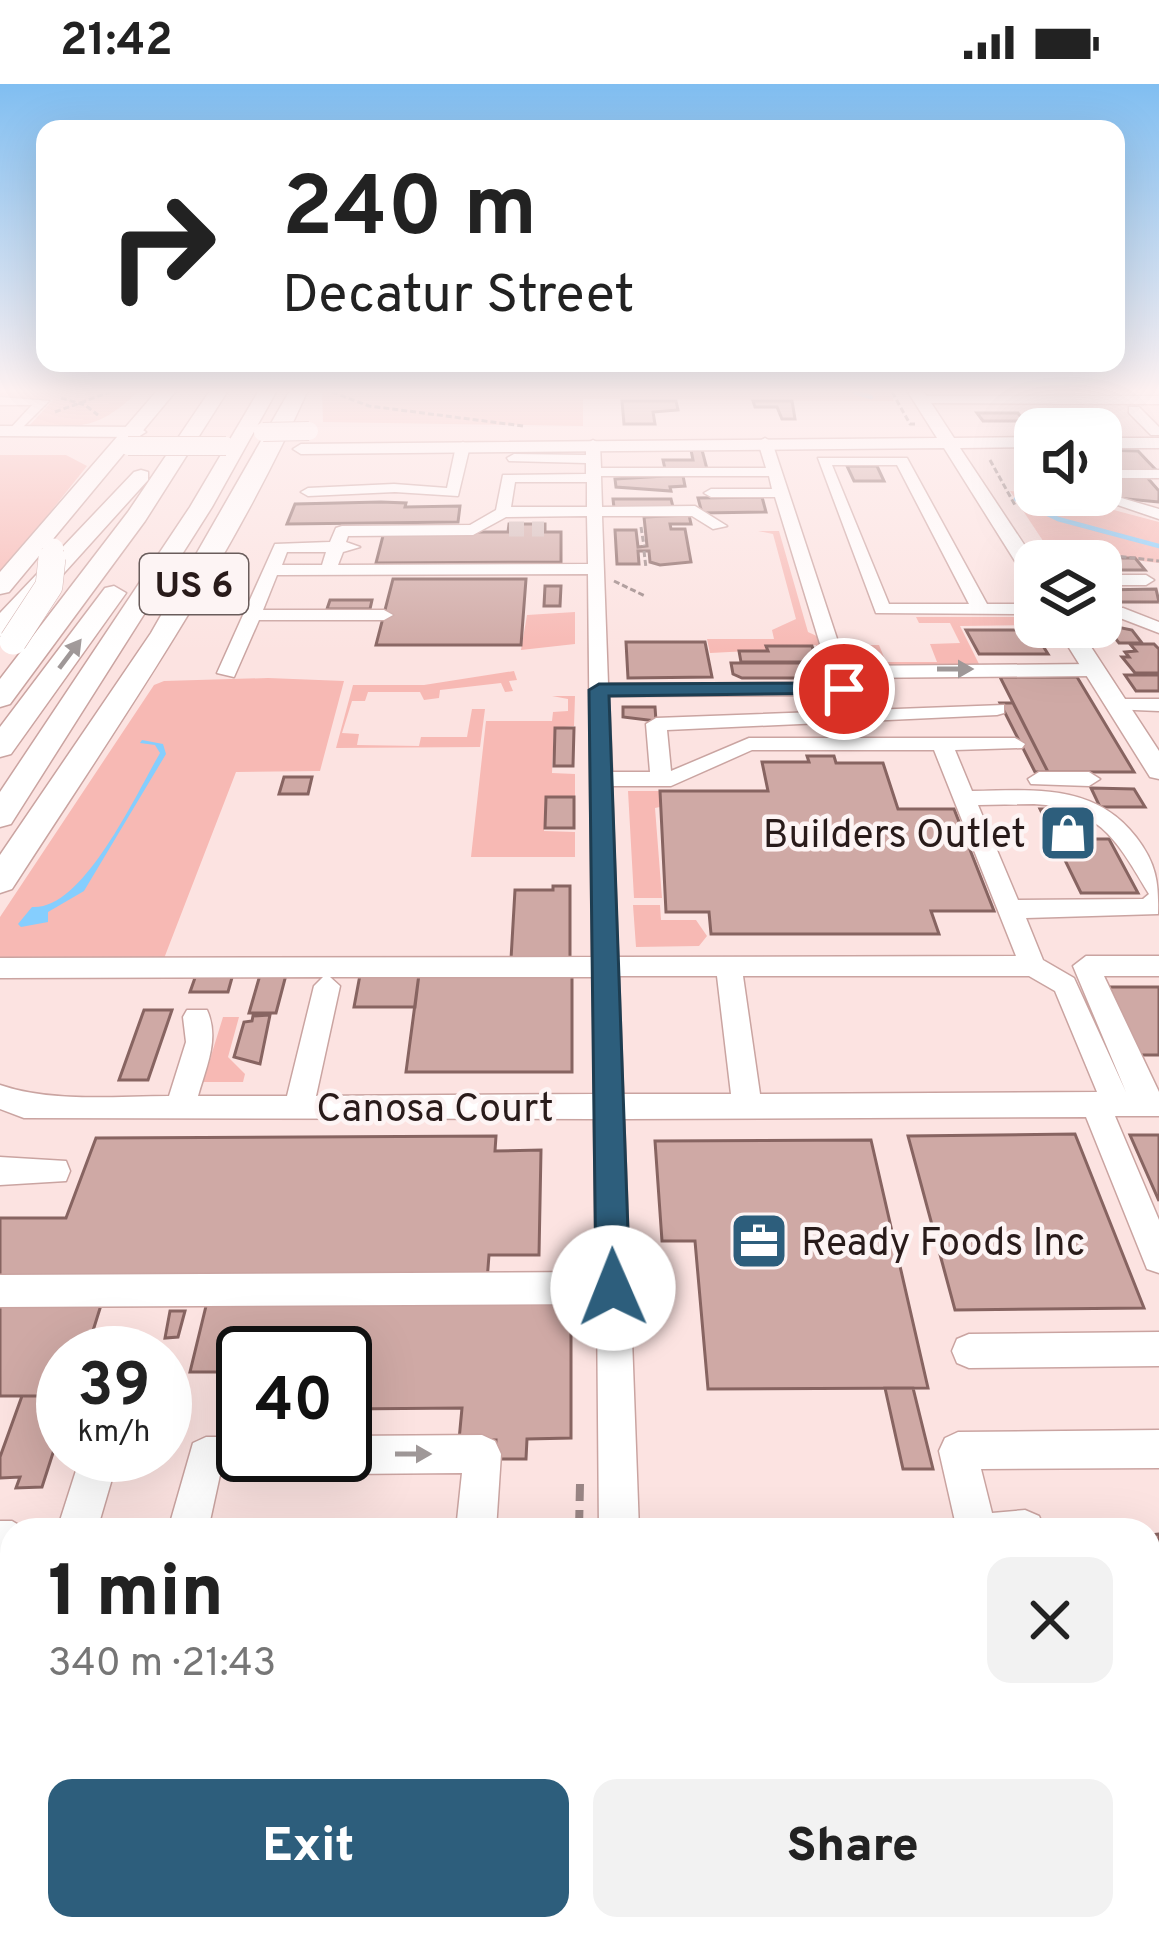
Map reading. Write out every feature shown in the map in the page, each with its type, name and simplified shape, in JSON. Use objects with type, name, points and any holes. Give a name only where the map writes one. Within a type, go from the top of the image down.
[{"type":"highway","points":[[6,579],[95,479]]},
{"type":"highway","name":"US 6","points":[[4,642],[140,479]]},
{"type":"highway","points":[[0,698],[161,479]]},
{"type":"highway","points":[[0,748],[132,568],[188,479]]},
{"type":"highway","points":[[0,817],[216,479]]},
{"type":"highway","name":"US 6","points":[[0,849],[121,697],[203,568],[251,479]]},
{"type":"highway","points":[[4,642],[49,586],[53,549],[72,506]]},
{"type":"highway","points":[[0,881],[121,697]]},
{"type":"main road","points":[[973,479],[1014,544]]},
{"type":"main road","points":[[1080,648],[1150,745],[1159,771]]},
{"type":"street","points":[[308,492],[408,488],[418,493],[454,493],[457,479]]},
{"type":"street","points":[[506,520],[508,479]]},
{"type":"street","points":[[547,520],[551,479]]},
{"type":"street","points":[[594,479],[605,575],[599,690],[619,1518]]},
{"type":"street","points":[[328,570],[342,531],[475,529],[506,520],[702,524],[690,479]]},
{"type":"street","points":[[776,479],[841,680]]},
{"type":"street","points":[[830,479],[883,609],[1014,609]]},
{"type":"street","points":[[911,479],[981,609]]},
{"type":"street","points":[[711,494],[781,494]]},
{"type":"street","points":[[1122,503],[1159,514]]},
{"type":"street","points":[[227,673],[281,547],[380,547]]},
{"type":"street","points":[[272,570],[605,575]]},
{"type":"street","points":[[1122,580],[1146,580]]},
{"type":"street","points":[[1122,614],[1159,628]]},
{"type":"street","points":[[252,615],[384,615]]},
{"type":"street","points":[[599,690],[1094,670]]},
{"type":"street","points":[[1117,705],[1159,705]]},
{"type":"street","points":[[661,779],[656,724],[746,724],[902,709],[997,709]]},
{"type":"street","points":[[601,779],[671,779],[749,744],[1016,744]]},
{"type":"street","points":[[942,744],[1033,966]]},
{"type":"street","points":[[960,789],[1089,778]]},
{"type":"street","points":[[960,789],[1082,799],[1131,840],[1159,894],[1149,908],[1010,909]]},
{"type":"street","points":[[0,968],[1033,966],[1065,985],[1159,1258]]},
{"type":"street","points":[[1154,1104],[1086,966],[1159,966]]},
{"type":"street","points":[[729,967],[747,1105]]},
{"type":"street","points":[[299,1108],[327,986]]},
{"type":"street","points":[[178,1108],[200,1042],[197,1017]]},
{"type":"street","name":"Canosa Court","points":[[0,1098],[65,1109],[1154,1104]]},
{"type":"street","points":[[0,1171],[56,1171]]},
{"type":"street","points":[[0,1291],[613,1288]]},
{"type":"street","points":[[969,1351],[1159,1349]]},
{"type":"street","points":[[974,1518],[958,1451],[1159,1449]]},
{"type":"street","points":[[372,1455],[482,1454],[477,1518]]},
{"type":"street","points":[[191,1518],[206,1456],[216,1456]]},
{"type":"street","points":[[81,1518],[92,1482]]},
{"type":"path","points":[[641,527],[646,568]]},
{"type":"path","points":[[1122,557],[1159,562]]},
{"type":"path","points":[[605,575],[645,596]]},
{"type":"path","points":[[579,1518],[580,1484]]},
{"type":"shaded area","points":[[0,479],[77,479],[0,575]]},
{"type":"shaded area","points":[[1122,512],[1159,522],[1159,563],[1122,559],[1122,540],[1042,540],[1027,516],[1122,516]]},
{"type":"shaded area","points":[[758,531],[779,531],[808,632],[821,638],[834,678],[827,678],[816,645],[767,645],[767,650],[710,653],[707,639],[774,639],[772,630],[796,619],[773,534]]},
{"type":"shaded area","points":[[575,612],[575,644],[521,650],[527,615]]},
{"type":"shaded area","points":[[916,617],[1014,617],[1014,625],[960,626],[979,664],[858,665],[850,645],[879,645],[886,662],[937,662],[930,644],[960,643],[950,623],[919,623]]},
{"type":"shaded area","points":[[514,671],[517,680],[509,681],[513,691],[505,692],[501,683],[440,690],[439,698],[424,700],[420,692],[368,692],[365,701],[352,701],[342,733],[359,734],[357,745],[419,746],[421,737],[467,737],[472,709],[485,709],[480,747],[336,748],[353,685],[424,685]]},
{"type":"shaded area","points":[[268,678],[344,681],[320,771],[236,772],[163,961],[0,963],[0,917],[154,685]]},
{"type":"shaded area","points":[[552,696],[575,696],[574,726],[554,728],[552,773],[575,774],[575,796],[545,797],[544,831],[575,832],[575,857],[471,857],[486,721],[552,721],[553,712],[568,711],[568,699]]},
{"type":"shaded area","points":[[628,791],[659,791],[660,807],[655,808],[662,898],[634,898]]},
{"type":"shaded area","points":[[633,905],[660,905],[661,920],[696,920],[707,936],[699,946],[636,947]]},
{"type":"shaded area","points":[[223,1017],[239,1017],[228,1057],[245,1074],[243,1082],[203,1082]]},
{"type":"water","points":[[140,743],[163,744],[166,754],[84,891],[48,912],[48,922],[21,927],[18,924],[32,907],[51,903],[70,890],[106,847],[160,753],[155,745]]},
{"type":"building","points":[[615,479],[684,479],[685,486],[670,487],[671,491],[616,487]]},
{"type":"building","points":[[1122,479],[1148,479],[1159,491],[1159,502],[1122,499]]},
{"type":"building","points":[[762,497],[766,512],[702,513],[698,498]]},
{"type":"building","points":[[613,499],[671,499],[673,507],[614,508]]},
{"type":"building","points":[[406,503],[405,507],[460,506],[458,522],[287,524],[295,504]]},
{"type":"building","points":[[689,515],[691,524],[670,524],[671,529],[685,529],[691,562],[660,565],[650,562],[649,551],[638,551],[639,564],[617,564],[615,530],[636,530],[638,547],[647,546],[644,517]]},
{"type":"building","points":[[509,524],[545,524],[545,532],[561,532],[561,562],[376,563],[384,532],[508,532]]},
{"type":"building","points":[[1122,558],[1135,558],[1145,570],[1122,570]]},
{"type":"building","points":[[393,579],[526,579],[521,645],[376,645]]},
{"type":"building","points":[[545,586],[561,586],[560,606],[544,606]]},
{"type":"building","points":[[1156,589],[1159,602],[1122,602],[1122,590]]},
{"type":"building","points":[[330,600],[372,600],[370,609],[327,609]]},
{"type":"building","points":[[1122,628],[1132,630],[1142,643],[1122,643]]},
{"type":"building","points":[[966,630],[1014,630],[1014,648],[1044,648],[1048,654],[979,654]]},
{"type":"building","points":[[626,642],[705,642],[712,677],[628,678]]},
{"type":"building","points":[[1130,644],[1154,644],[1159,649],[1159,673],[1135,673],[1122,657],[1136,651]]},
{"type":"building","points":[[766,646],[812,646],[817,662],[741,662],[739,651],[768,651]]},
{"type":"building","points":[[731,663],[815,663],[823,678],[742,678],[733,674]]},
{"type":"building","points":[[1125,675],[1159,675],[1159,691],[1136,691]]},
{"type":"building","points":[[1000,677],[1077,677],[1134,772],[1048,772]]},
{"type":"building","points":[[1000,703],[1013,703],[1048,772],[1035,772]]},
{"type":"building","points":[[623,707],[655,707],[656,721],[623,717]]},
{"type":"building","points":[[555,728],[574,728],[573,766],[554,766]]},
{"type":"building","points":[[807,756],[834,756],[836,763],[883,763],[898,809],[954,809],[994,911],[931,911],[939,934],[711,934],[709,912],[666,912],[660,791],[768,791],[762,762],[809,762]]},
{"type":"building","points":[[284,777],[312,777],[308,794],[279,794]]},
{"type":"building","points":[[1091,788],[1134,789],[1145,807],[1100,807]]},
{"type":"building","points":[[546,797],[574,797],[574,828],[545,828]]},
{"type":"building","points":[[1040,809],[1076,809],[1092,839],[1109,839],[1138,893],[1081,893]]},
{"type":"building","points":[[553,886],[570,886],[570,959],[511,959],[515,890],[553,890]]},
{"type":"building","points":[[233,974],[228,992],[190,992],[196,975]]},
{"type":"building","points":[[419,974],[415,1007],[354,1007],[360,975]]},
{"type":"building","points":[[419,974],[572,974],[572,1072],[406,1072]]},
{"type":"building","points":[[260,975],[286,975],[276,1013],[249,1013]]},
{"type":"building","points":[[1109,987],[1159,987],[1159,1055],[1139,1055]]},
{"type":"building","points":[[144,1010],[172,1010],[148,1080],[119,1080]]},
{"type":"building","points":[[270,1015],[260,1064],[234,1057],[244,1022]]},
{"type":"building","points":[[1075,1134],[1144,1308],[955,1310],[908,1136]]},
{"type":"building","points":[[1130,1135],[1159,1135],[1159,1201]]},
{"type":"building","points":[[496,1136],[495,1151],[541,1150],[539,1255],[489,1255],[487,1281],[0,1283],[0,1218],[66,1218],[96,1138]]},
{"type":"building","points":[[871,1140],[928,1388],[708,1389],[695,1241],[662,1241],[655,1141]]},
{"type":"building","points":[[571,1300],[571,1438],[527,1439],[526,1459],[495,1459],[496,1440],[459,1440],[462,1408],[372,1409],[372,1326],[216,1326],[216,1372],[192,1372],[207,1302]]},
{"type":"building","points":[[0,1302],[102,1302],[94,1326],[36,1326],[36,1396],[0,1396]]},
{"type":"building","points":[[170,1311],[185,1311],[181,1326],[167,1326]]},
{"type":"building","points":[[885,1388],[913,1388],[933,1469],[903,1469]]},
{"type":"building","points":[[22,1396],[36,1396],[36,1482],[44,1482],[42,1487],[16,1488],[20,1477],[0,1478],[0,1457]]},
{"type":"waterway","points":[[1052,516],[1159,546]]},
{"type":"tunnel","points":[[509,529],[544,529]]},
{"type":"place","name":"Builders Outlet","points":[[1068,833]]},
{"type":"place","name":"Ready Foods Inc","points":[[759,1241]]},
{"type":"route","points":[[613,1288],[599,690],[844,689]]}]
